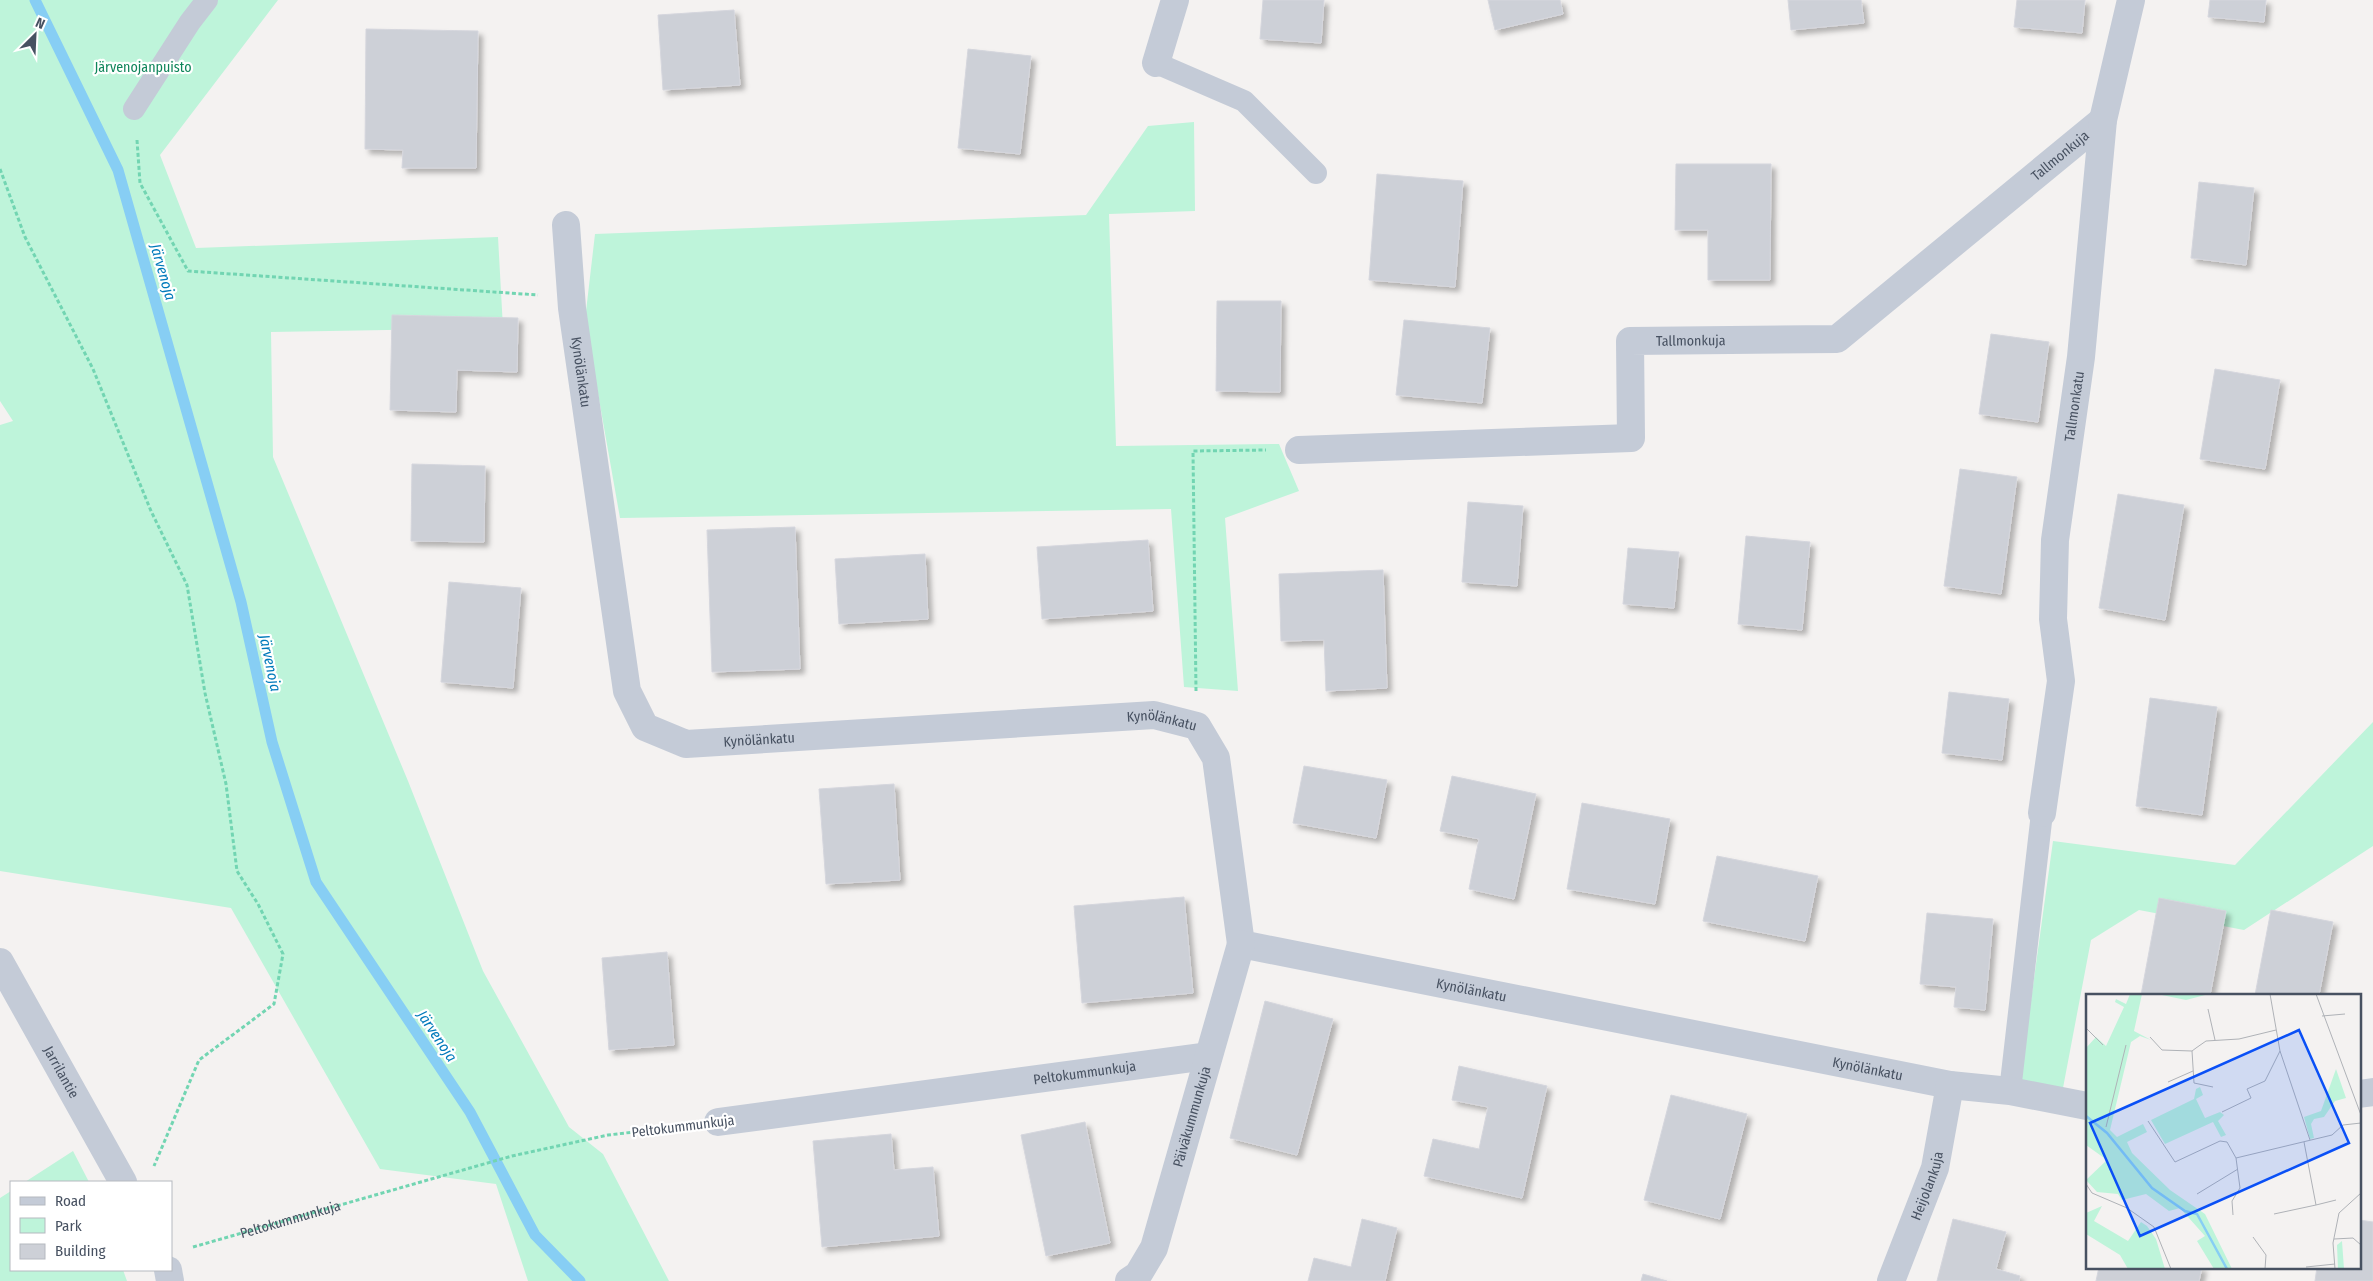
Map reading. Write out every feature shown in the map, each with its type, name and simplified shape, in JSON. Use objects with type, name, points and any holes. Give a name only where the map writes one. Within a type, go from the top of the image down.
[{"type":"street","points":[[1156,63],[1175,0]]},
{"type":"street","name":"Tallmonkatu","points":[[2042,813],[2061,681],[2053,619],[2055,540],[2081,357],[2103,120],[2131,0]]},
{"type":"street","name":"Tallmonkuja","points":[[1299,450],[1631,438],[1630,341],[1837,339],[2103,120]]},
{"type":"street","name":"Kynölänkatu","points":[[566,225],[571,297],[628,691],[645,727],[686,744],[1154,715],[1197,726],[1216,758],[1241,944],[1950,1085],[2010,1091],[2086,1106]]},
{"type":"street","name":"Päiväkummunkuja","points":[[1129,1281],[1138,1275],[1154,1248],[1241,944]]},
{"type":"street","name":"Jarrilantie","points":[[0,962],[122,1181]]},
{"type":"street","name":"Peltokummunkuja","points":[[718,1122],[1208,1056]]},
{"type":"street","name":"Heijolankuja","points":[[1891,1281],[1935,1168],[1950,1085]]},
{"type":"street","points":[[2360,1094],[2373,1092]]},
{"type":"lane","points":[[134,109],[190,22],[207,0]]},
{"type":"lane","points":[[1156,63],[1244,101],[1316,173]]},
{"type":"lane","points":[[2010,1091],[2042,813]]},
{"type":"path","points":[[134,109],[140,183],[188,271],[571,297]]},
{"type":"path","points":[[0,169],[25,237],[93,369],[151,511],[187,585],[205,693],[226,784],[237,871],[283,954],[274,1004],[199,1060],[151,1174]]},
{"type":"path","points":[[1197,726],[1193,451],[1299,450]]},
{"type":"path","name":"Peltokummunkuja","points":[[190,1248],[512,1156],[579,1143],[608,1135],[718,1122]]},
{"type":"green space","name":"Järvenojanpuisto","points":[[0,0],[278,0],[160,155],[196,248],[498,237],[503,328],[271,332],[273,457],[408,781],[483,971],[569,1127],[603,1154],[669,1281],[528,1281],[496,1184],[380,1169],[231,908],[0,871],[0,425],[13,421],[0,401]]},
{"type":"green space","points":[[1194,122],[1195,211],[1109,214],[1116,446],[1279,444],[1299,491],[1225,518],[1238,691],[1184,687],[1171,509],[620,518],[585,320],[595,234],[1086,215],[1148,126]]},
{"type":"green space","points":[[2373,722],[2373,846],[2244,930],[2139,910],[2091,940],[2063,1088],[2020,1080],[2053,841],[2235,865]]},
{"type":"green space","points":[[73,1151],[88,1181],[27,1181]]},
{"type":"green space","points":[[10,1192],[10,1271],[123,1271],[127,1281],[0,1281],[0,1198]]},
{"type":"building","points":[[1263,0],[1324,0],[1321,43],[1260,39]]},
{"type":"building","points":[[1488,0],[1560,0],[1563,14],[1495,30]]},
{"type":"building","points":[[1788,0],[1861,0],[1864,23],[1791,30]]},
{"type":"building","points":[[2017,0],[2085,0],[2082,33],[2014,27]]},
{"type":"building","points":[[2210,0],[2266,0],[2264,22],[2208,17]]},
{"type":"building","points":[[734,10],[740,85],[663,90],[658,15]]},
{"type":"building","points":[[366,29],[478,31],[476,168],[402,168],[403,150],[365,149]]},
{"type":"building","points":[[968,49],[1031,56],[1020,154],[958,148]]},
{"type":"building","points":[[1676,164],[1771,164],[1770,280],[1708,280],[1708,230],[1675,230]]},
{"type":"building","points":[[1377,174],[1463,181],[1455,287],[1369,280]]},
{"type":"building","points":[[2199,182],[2254,188],[2246,265],[2191,258]]},
{"type":"building","points":[[1217,301],[1281,301],[1280,392],[1216,391]]},
{"type":"building","points":[[392,315],[518,318],[517,372],[457,370],[456,412],[390,410]]},
{"type":"building","points":[[1404,320],[1490,328],[1482,403],[1396,395]]},
{"type":"building","points":[[1991,334],[2049,342],[2038,422],[1979,414]]},
{"type":"building","points":[[2215,369],[2280,380],[2265,469],[2200,459]]},
{"type":"building","points":[[412,464],[485,466],[484,542],[411,541]]},
{"type":"building","points":[[1960,469],[2017,477],[2001,594],[1944,586]]},
{"type":"building","points":[[2118,494],[2184,505],[2165,620],[2099,608]]},
{"type":"building","points":[[1468,502],[1523,506],[1517,586],[1462,582]]},
{"type":"building","points":[[795,527],[800,669],[712,672],[707,530]]},
{"type":"building","points":[[1746,536],[1810,542],[1802,630],[1738,624]]},
{"type":"building","points":[[1148,540],[1153,611],[1042,619],[1037,547]]},
{"type":"building","points":[[1628,548],[1679,552],[1674,608],[1623,604]]},
{"type":"building","points":[[925,554],[928,619],[839,624],[835,559]]},
{"type":"building","points":[[1383,570],[1387,688],[1326,691],[1324,640],[1281,641],[1279,574]]},
{"type":"building","points":[[449,582],[521,588],[513,688],[441,682]]},
{"type":"building","points":[[1949,692],[2009,699],[2002,760],[1942,753]]},
{"type":"building","points":[[2150,698],[2217,707],[2202,815],[2136,806]]},
{"type":"building","points":[[1304,766],[1387,780],[1376,838],[1293,823]]},
{"type":"building","points":[[1452,776],[1536,794],[1514,899],[1469,889],[1479,839],[1440,831]]},
{"type":"building","points":[[894,784],[900,880],[826,884],[819,789]]},
{"type":"building","points":[[1582,803],[1670,819],[1655,904],[1567,889]]},
{"type":"building","points":[[1717,856],[1818,876],[1805,941],[1703,921]]},
{"type":"building","points":[[1184,897],[1193,993],[1082,1003],[1074,906]]},
{"type":"building","points":[[2159,898],[2226,911],[2210,994],[2141,994]]},
{"type":"building","points":[[2271,910],[2333,922],[2319,994],[2255,994]]},
{"type":"building","points":[[1927,913],[1993,919],[1985,1010],[1954,1007],[1956,987],[1920,984]]},
{"type":"building","points":[[667,952],[674,1045],[609,1050],[602,958]]},
{"type":"building","points":[[1265,1001],[1333,1019],[1297,1155],[1230,1138]]},
{"type":"building","points":[[1459,1066],[1547,1086],[1522,1198],[1424,1176],[1433,1139],[1479,1149],[1488,1107],[1452,1100]]},
{"type":"building","points":[[1671,1095],[1747,1114],[1720,1219],[1644,1200]]},
{"type":"building","points":[[1085,1122],[1110,1243],[1046,1256],[1021,1135]]},
{"type":"building","points":[[891,1134],[894,1170],[933,1167],[939,1236],[822,1247],[813,1141]]},
{"type":"building","points":[[1362,1219],[1397,1228],[1385,1281],[1308,1281],[1314,1258],[1351,1267]]},
{"type":"building","points":[[1953,1219],[2006,1232],[1996,1269],[2020,1276],[2019,1281],[1937,1281]]},
{"type":"building","points":[[2360,1220],[2373,1222],[2373,1281],[2315,1281],[2317,1268],[2360,1268]]},
{"type":"building","points":[[2099,1268],[2202,1268],[2199,1281],[2096,1281]]},
{"type":"building","points":[[1643,1274],[1667,1281],[1641,1281]]},
{"type":"waterway","name":"Järvenoja","points":[[35,0],[118,170],[241,602],[272,742],[316,882],[470,1112],[535,1235],[580,1281]]}]
